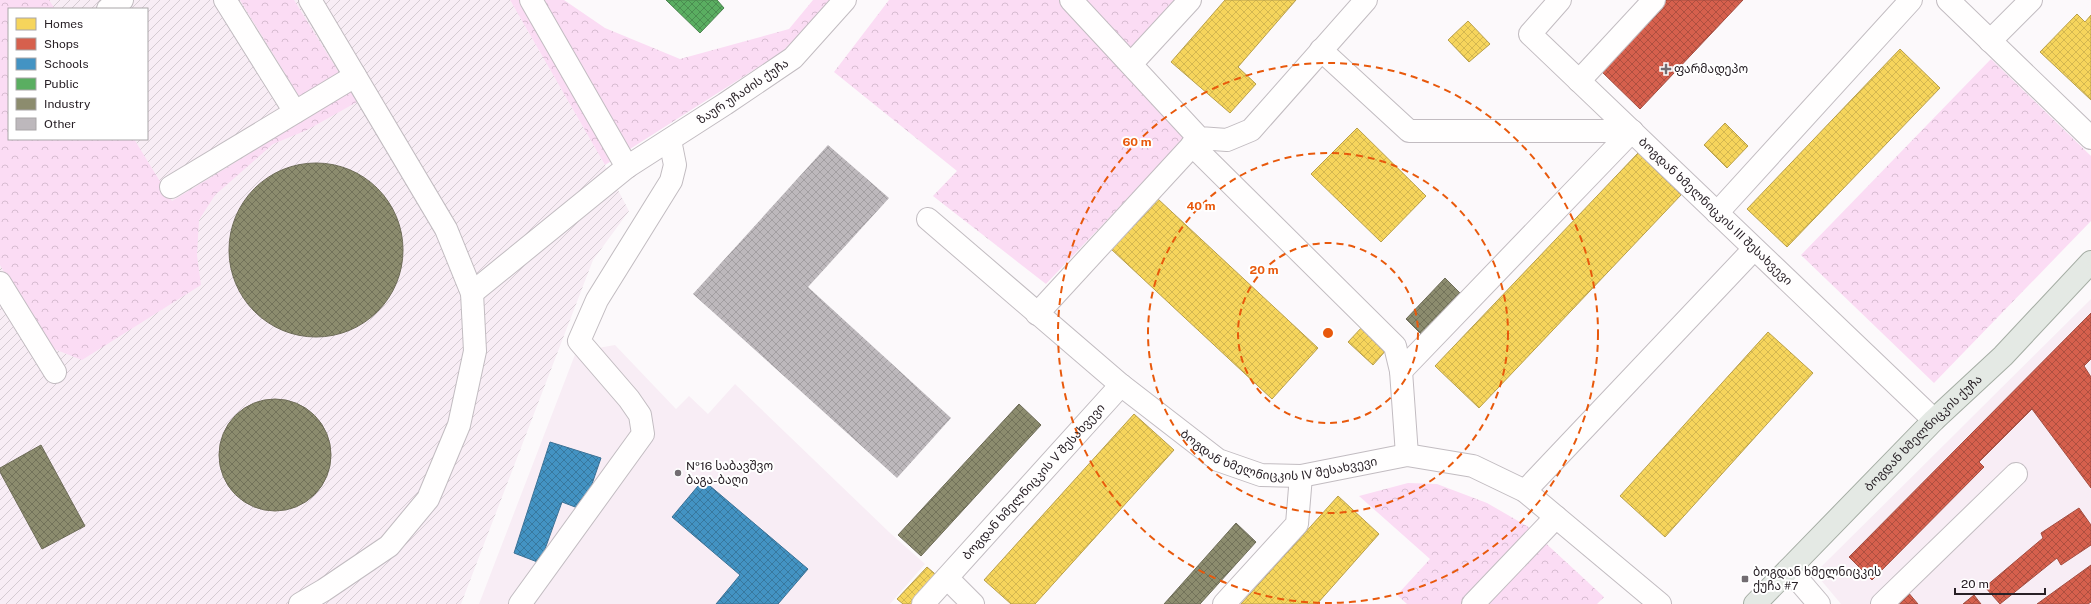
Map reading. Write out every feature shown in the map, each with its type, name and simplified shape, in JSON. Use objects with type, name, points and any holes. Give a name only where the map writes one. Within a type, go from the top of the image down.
[{"type":"main road","name":"ბოგდან ხმელნიცკის ქუჩა","points":[[1755,604],[1934,420],[2003,356],[2091,262]]},
{"type":"street","points":[[110,8],[122,0]]},
{"type":"street","points":[[225,0],[295,112]]},
{"type":"street","points":[[300,604],[324,590],[389,546],[428,500],[459,425],[474,350],[472,293],[446,229],[310,0]]},
{"type":"street","points":[[531,0],[627,167]]},
{"type":"street","name":"ზაურ უჩაძის ქუჩა","points":[[472,293],[627,167],[793,58],[845,0]]},
{"type":"street","points":[[1070,0],[1130,64],[1196,142],[1395,346],[1402,371],[1407,455]]},
{"type":"street","points":[[1130,64],[1190,0]]},
{"type":"street","points":[[1037,314],[1196,142],[1227,140],[1251,130],[1366,0]]},
{"type":"street","name":"ბოგდან ხმელნიცკის III შესახვევი","points":[[1560,0],[1530,34],[1934,420]]},
{"type":"street","points":[[1579,81],[1654,0]]},
{"type":"street","points":[[1717,213],[1911,0]]},
{"type":"street","points":[[1948,0],[2091,138]]},
{"type":"street","points":[[1990,41],[2031,0]]},
{"type":"street","points":[[1321,50],[1409,131],[1632,131]]},
{"type":"street","points":[[171,187],[355,76]]},
{"type":"street","points":[[1402,371],[1632,131]]},
{"type":"street","points":[[520,604],[642,434],[640,415],[629,399],[579,341],[597,300],[671,181],[675,165],[670,140]]},
{"type":"street","name":"ბოგდან ხმელნიცკის IV შესახვევი","points":[[928,219],[1121,385],[1218,460],[1261,475],[1301,476],[1407,455],[1473,466],[1525,491],[1660,604]]},
{"type":"street","points":[[1525,491],[1754,249]]},
{"type":"street","points":[[0,283],[55,372]]},
{"type":"street","name":"ბოგდან ხმელნიცკის V შესახვევი","points":[[923,604],[1121,385]]},
{"type":"street","points":[[1882,604],[2016,474]]},
{"type":"street","points":[[1224,604],[1297,524],[1301,476]]},
{"type":"street","points":[[1473,604],[1556,517]]},
{"type":"street","points":[[1789,569],[1819,604]]},
{"type":"street","points":[[947,578],[974,604]]},
{"type":"shaded area","points":[[0,0],[510,0],[598,152],[629,211],[593,260],[461,604],[0,604]]},
{"type":"shaded area","points":[[2091,299],[2091,604],[1841,604],[1815,573]]},
{"type":"shaded area","name":"№16 საბავშვო ბაგა-ბაღი","points":[[615,345],[676,409],[689,396],[708,414],[735,384],[889,532],[925,564],[890,604],[479,604],[576,352]]},
{"type":"green space","points":[[0,0],[49,0],[54,8],[8,8],[8,140],[135,140],[172,201],[311,116],[240,0],[294,0],[357,102],[307,130],[273,144],[215,195],[199,220],[197,255],[201,285],[82,360],[49,347],[0,265]]},
{"type":"green space","points":[[510,0],[564,0],[605,28],[680,59],[789,29],[813,0],[835,0],[782,52],[605,165]]},
{"type":"green space","points":[[889,0],[1060,0],[1186,137],[1046,284],[933,196],[957,171],[834,72]]},
{"type":"green space","points":[[1079,0],[1180,0],[1131,54]]},
{"type":"green space","points":[[1991,59],[2091,156],[2091,221],[1934,383],[1801,255]]},
{"type":"green space","points":[[1408,483],[1437,484],[1487,503],[1527,526],[1604,597],[1597,604],[1407,604],[1397,595],[1430,559],[1359,496]]},
{"type":"building: Homes","points":[[1225,0],[1296,0],[1238,67],[1256,84],[1230,113],[1171,62]]},
{"type":"building: Homes","points":[[2077,14],[2085,22],[2091,15],[2091,100],[2040,52]]},
{"type":"building: Homes","points":[[1468,21],[1490,44],[1469,62],[1448,40]]},
{"type":"building: Homes","points":[[1900,49],[1940,88],[1787,247],[1747,209]]},
{"type":"building: Homes","points":[[1725,123],[1748,146],[1727,168],[1704,145]]},
{"type":"building: Homes","points":[[1357,128],[1426,196],[1381,242],[1311,174]]},
{"type":"building: Homes","points":[[1638,153],[1681,195],[1479,408],[1435,366]]},
{"type":"building: Homes","points":[[1158,199],[1318,348],[1272,399],[1111,249]]},
{"type":"building: Homes","points":[[1363,326],[1388,348],[1373,365],[1348,342]]},
{"type":"building: Homes","points":[[1768,332],[1813,373],[1665,537],[1620,496]]},
{"type":"building: Homes","points":[[1134,414],[1174,450],[1035,604],[1011,604],[984,580]]},
{"type":"building: Homes","points":[[1338,496],[1379,534],[1317,604],[1241,604]]},
{"type":"building: Homes","points":[[927,567],[941,579],[918,604],[903,604],[897,599]]},
{"type":"building: Shops","points":[[1667,0],[1743,0],[1640,109],[1600,70]]},
{"type":"building: Shops","points":[[2091,313],[2091,359],[2084,366],[2091,377],[2091,488],[2032,409],[1979,462],[1984,467],[1872,580],[1849,557]]},
{"type":"building: Shops","points":[[2079,508],[2091,525],[2091,545],[2061,565],[2057,558],[2000,604],[1985,587],[2043,538],[2041,533]]},
{"type":"building: Shops","points":[[2091,565],[2091,602],[2088,604],[2037,604]]},
{"type":"building: Shops","points":[[1907,591],[1918,604],[1890,604]]},
{"type":"building: Shops","points":[[1974,595],[1981,604],[1963,604]]},
{"type":"building: Schools","points":[[550,442],[601,458],[583,510],[562,502],[540,563],[514,553]]},
{"type":"building: Schools","points":[[703,480],[808,569],[778,604],[716,604],[740,575],[672,517]]},
{"type":"building: Public","points":[[666,0],[717,0],[724,8],[700,33]]},
{"type":"building: Industry","points":[[316,163],[333,165],[349,170],[371,183],[383,195],[392,209],[399,225],[403,250],[401,267],[396,283],[383,305],[371,317],[357,326],[341,333],[316,337],[299,335],[283,330],[261,317],[249,305],[240,291],[233,275],[229,250],[231,233],[236,217],[249,195],[261,183],[275,174],[291,167]]},
{"type":"building: Industry","points":[[1445,278],[1463,296],[1424,337],[1406,319]]},
{"type":"building: Industry","points":[[275,399],[286,400],[296,404],[306,409],[314,416],[321,424],[326,434],[330,444],[330,466],[326,476],[321,486],[314,494],[306,501],[296,506],[286,510],[275,511],[264,510],[254,506],[244,501],[236,494],[229,486],[224,476],[220,466],[219,455],[220,444],[224,434],[229,424],[236,416],[244,409],[254,404],[264,400]]},
{"type":"building: Industry","points":[[1019,404],[1041,425],[921,556],[898,535]]},
{"type":"building: Industry","points":[[41,445],[85,526],[42,549],[0,472],[0,468]]},
{"type":"building: Industry","points":[[1236,523],[1256,542],[1200,604],[1164,604]]},
{"type":"building: Other","points":[[828,145],[889,198],[808,287],[951,418],[897,478],[693,294]]},
{"type":"place","name":"ფარმადეპო","points":[[1666,69]]},
{"type":"place","name":"№16 საბავშვო ბაგა-ბაღი","points":[[678,473]]},
{"type":"place","name":"ბოგდან ხმელნიცკის ქუჩა #7","points":[[1745,579]]}]
